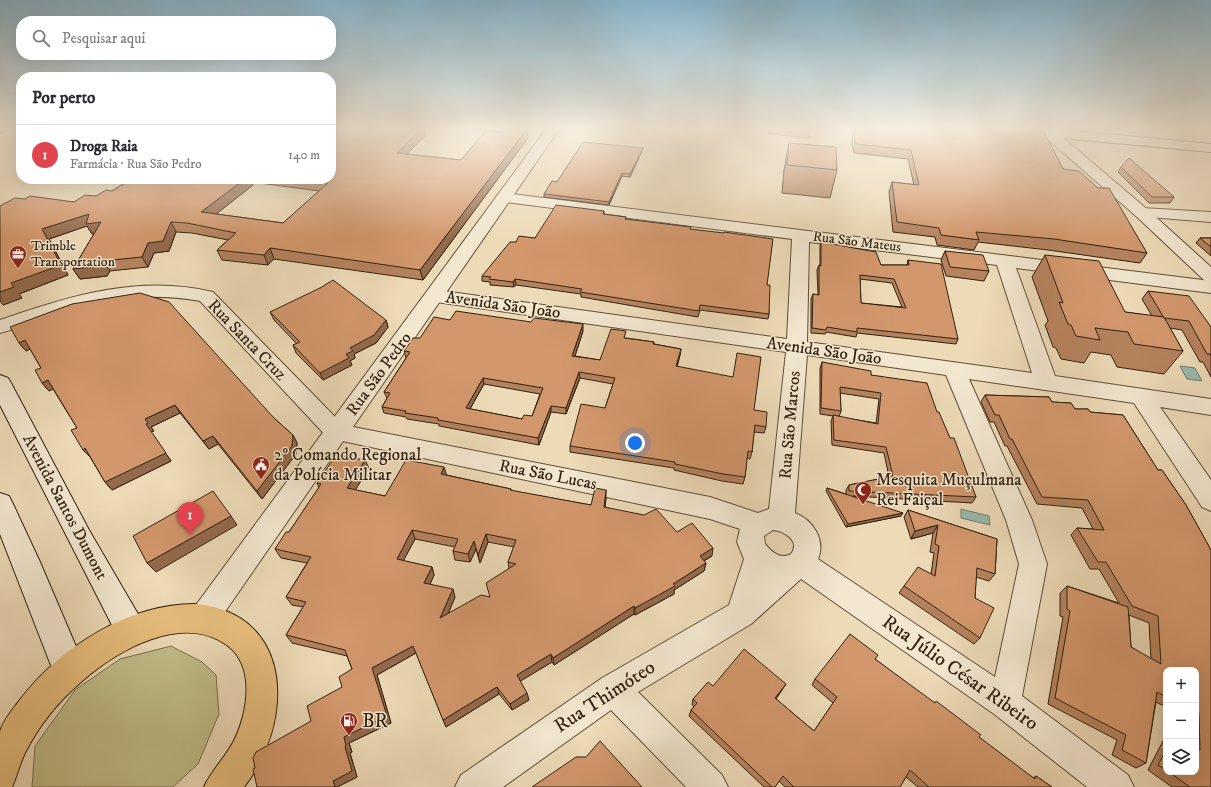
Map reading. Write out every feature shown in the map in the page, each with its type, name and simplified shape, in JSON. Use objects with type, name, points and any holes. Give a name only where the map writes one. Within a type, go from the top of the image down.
[{"type":"main road","points":[[0,775],[13,741],[38,703],[70,670],[100,648],[131,631],[169,620],[203,619],[232,628],[253,649],[263,678],[260,715],[243,758],[222,787]]},
{"type":"street","name":"Rua São Pedro","points":[[203,619],[336,432],[436,296],[527,165]]},
{"type":"street","points":[[1085,165],[1211,277]]},
{"type":"street","name":"Rua São Mateus","points":[[503,198],[1211,287]]},
{"type":"street","points":[[1142,214],[1211,217]]},
{"type":"street","name":"Rua São Marcos","points":[[769,522],[797,348],[801,235]]},
{"type":"street","points":[[1004,260],[1046,382]]},
{"type":"street","name":"Rua Santa Cruz","points":[[0,327],[62,304],[116,291],[181,290],[206,296],[336,432]]},
{"type":"street","name":"Avenida São João","points":[[436,296],[1046,382],[1211,408]]},
{"type":"street","points":[[954,369],[1019,520],[1033,564],[1005,703]]},
{"type":"street","name":"Avenida Santos Dumont","points":[[0,383],[77,532],[131,631]]},
{"type":"street","points":[[1141,397],[1211,500]]},
{"type":"street","name":"Rua São Lucas","points":[[336,432],[710,508],[769,522]]},
{"type":"street","points":[[0,504],[26,562],[61,652],[70,670]]},
{"type":"street","points":[[769,522],[798,528],[805,538],[808,549],[806,557],[797,565],[775,567],[758,558],[750,543],[750,536],[769,522]]},
{"type":"street","points":[[741,614],[758,558]]},
{"type":"street","name":"Rua Júlio César Ribeiro","points":[[797,565],[1005,703],[1116,787]]},
{"type":"street","name":"Rua Thimóteo","points":[[473,787],[613,689],[741,614],[797,565]]},
{"type":"street","points":[[613,689],[710,787]]},
{"type":"shaded area","points":[[1180,366],[1195,368],[1202,381],[1187,379]]},
{"type":"shaded area","points":[[961,509],[989,516],[990,525],[961,518]]},
{"type":"shaded area","points":[[171,646],[202,662],[216,675],[219,714],[198,764],[173,787],[32,787],[35,746],[75,690],[120,659]]},
{"type":"building","points":[[336,165],[500,165],[420,270],[270,248],[264,255],[217,250],[236,233],[187,223],[171,222],[163,241],[148,243],[142,257],[103,261],[101,266],[73,269],[101,222],[86,224],[89,214],[42,229],[61,265],[11,283],[14,287],[0,292],[0,206],[15,198],[25,199],[30,196],[74,202],[85,195],[96,196],[106,190],[112,191],[123,184],[238,184],[201,212],[283,223],[327,184],[336,184]]},
{"type":"building","points":[[568,165],[635,165],[630,174],[622,173],[609,202],[544,194],[552,181],[557,182]]},
{"type":"building","points":[[787,165],[837,165],[837,170]]},
{"type":"building","points":[[914,165],[1061,165],[1063,169],[1079,171],[1098,188],[1109,188],[1147,253],[1054,239],[976,232],[979,240],[941,235],[939,228],[897,222],[892,182],[919,185]]},
{"type":"building","points":[[1123,165],[1137,165],[1174,197],[1152,197],[1121,167]]},
{"type":"building","points":[[556,205],[604,211],[603,214],[626,217],[625,219],[691,227],[690,229],[773,239],[767,285],[770,285],[769,314],[700,305],[699,311],[580,292],[582,289],[515,279],[513,282],[489,279],[491,277],[482,276],[510,242],[516,242],[519,236],[535,238]]},
{"type":"building","points":[[1200,238],[1211,238],[1211,247]]},
{"type":"building","points":[[821,242],[876,252],[881,265],[909,265],[908,260],[941,264],[958,339],[857,328],[857,332],[827,327],[826,330],[812,328],[813,294],[819,295],[819,265],[821,266]],"holes":[[[860,275],[894,279],[906,308],[861,303]]]},
{"type":"building","points":[[945,251],[983,255],[989,271],[950,267]]},
{"type":"building","points":[[1045,255],[1099,261],[1125,312],[1164,317],[1183,351],[1134,344],[1128,332],[1095,328],[1100,340],[1076,336],[1071,325],[1068,324],[1059,302],[1063,303]]},
{"type":"building","points":[[333,280],[386,320],[374,335],[350,348],[353,351],[346,354],[349,358],[320,373],[293,345],[300,342],[270,312],[320,288]]},
{"type":"building","points":[[1148,291],[1189,296],[1211,327],[1211,356],[1210,354],[1207,354],[1189,321],[1164,318]]},
{"type":"building","points":[[140,293],[169,302],[274,418],[293,435],[292,446],[257,491],[213,436],[203,441],[175,405],[145,419],[148,423],[146,424],[166,453],[105,482],[85,448],[83,450],[71,430],[77,428],[48,380],[42,383],[35,370],[41,368],[25,340],[19,343],[10,327],[72,304]]},
{"type":"building","points":[[456,311],[531,322],[534,318],[583,324],[572,356],[600,360],[611,329],[626,331],[624,338],[654,342],[653,344],[681,349],[676,366],[733,377],[737,353],[761,357],[754,410],[767,412],[766,427],[755,425],[752,452],[748,451],[745,477],[675,464],[675,462],[570,446],[581,404],[605,408],[615,378],[579,372],[566,408],[551,406],[538,438],[438,420],[438,418],[405,413],[406,411],[382,407],[390,393],[384,392],[410,352],[404,351],[413,338],[420,338],[434,317],[450,320]],"holes":[[[483,378],[543,388],[532,416],[524,415],[522,419],[466,408]]]},
{"type":"building","points":[[822,362],[871,371],[871,375],[927,383],[937,412],[939,412],[950,438],[954,438],[976,497],[849,491],[849,485],[893,476],[886,447],[834,440],[833,415],[878,424],[881,393],[840,387],[841,411],[821,408]]},
{"type":"building","points":[[985,395],[1049,397],[1052,402],[1071,403],[1075,409],[1088,409],[1090,412],[1123,415],[1158,470],[1162,470],[1186,505],[1211,550],[1211,787],[1190,787],[1173,775],[1199,775],[1199,667],[1163,667],[1163,695],[1157,692],[1146,763],[1122,750],[1126,735],[1055,698],[1070,611],[1067,609],[1067,586],[1128,607],[1131,647],[1161,664],[1158,616],[1132,606],[1106,562],[1098,562],[1077,528],[1104,530],[1088,500],[1042,497],[1012,439],[1010,439],[999,415],[995,415]]},
{"type":"building","points":[[336,455],[365,460],[347,488],[385,496],[406,460],[444,467],[441,474],[511,489],[510,490],[591,505],[595,488],[606,490],[604,507],[644,515],[656,509],[677,532],[692,523],[713,548],[700,556],[706,563],[673,584],[675,586],[635,608],[634,606],[553,658],[551,654],[517,675],[527,693],[510,704],[497,687],[443,720],[413,646],[372,668],[387,716],[344,737],[345,747],[352,771],[333,781],[335,787],[257,787],[253,769],[255,768],[253,758],[256,752],[311,721],[307,706],[342,687],[339,677],[352,669],[345,650],[286,635],[306,602],[286,597],[311,557],[275,549],[286,532],[289,532],[321,484],[317,483]],"holes":[[[412,530],[458,539],[453,551],[468,554],[474,541],[478,555],[486,534],[516,540],[508,562],[516,564],[486,583],[490,597],[481,595],[440,618],[453,589],[424,583],[432,567],[397,559]]]},
{"type":"building","points":[[827,488],[903,513],[848,524]]},
{"type":"building","points":[[213,491],[231,516],[147,563],[133,536]]},
{"type":"building","points":[[908,510],[997,539],[995,574],[977,568],[975,598],[994,608],[980,638],[904,586],[918,567],[935,576],[939,546],[935,544],[938,525],[915,531]]},
{"type":"building","points":[[850,634],[878,655],[875,659],[935,703],[936,701],[981,735],[979,737],[1035,779],[1036,776],[1052,787],[929,787],[910,770],[900,787],[794,787],[783,776],[775,787],[772,787],[691,710],[697,703],[693,699],[708,682],[713,686],[744,649],[786,684],[775,698],[814,731],[837,697],[815,679]]},
{"type":"building","points":[[600,741],[642,787],[532,787],[576,757],[586,757]]},
{"type":"building","points":[[1163,756],[1163,768],[1158,765]]},
{"type":"place","name":"Trimble Transportation","points":[[18,269]]},
{"type":"place","name":"2º Comando Regional da Polícia Militar","points":[[261,480]]},
{"type":"place","name":"Mesquita Muçulmana Rei Faiçal","points":[[863,505]]},
{"type":"place","name":"Droga Raia","points":[[190,535]]},
{"type":"place","name":"BR","points":[[349,736]]}]
